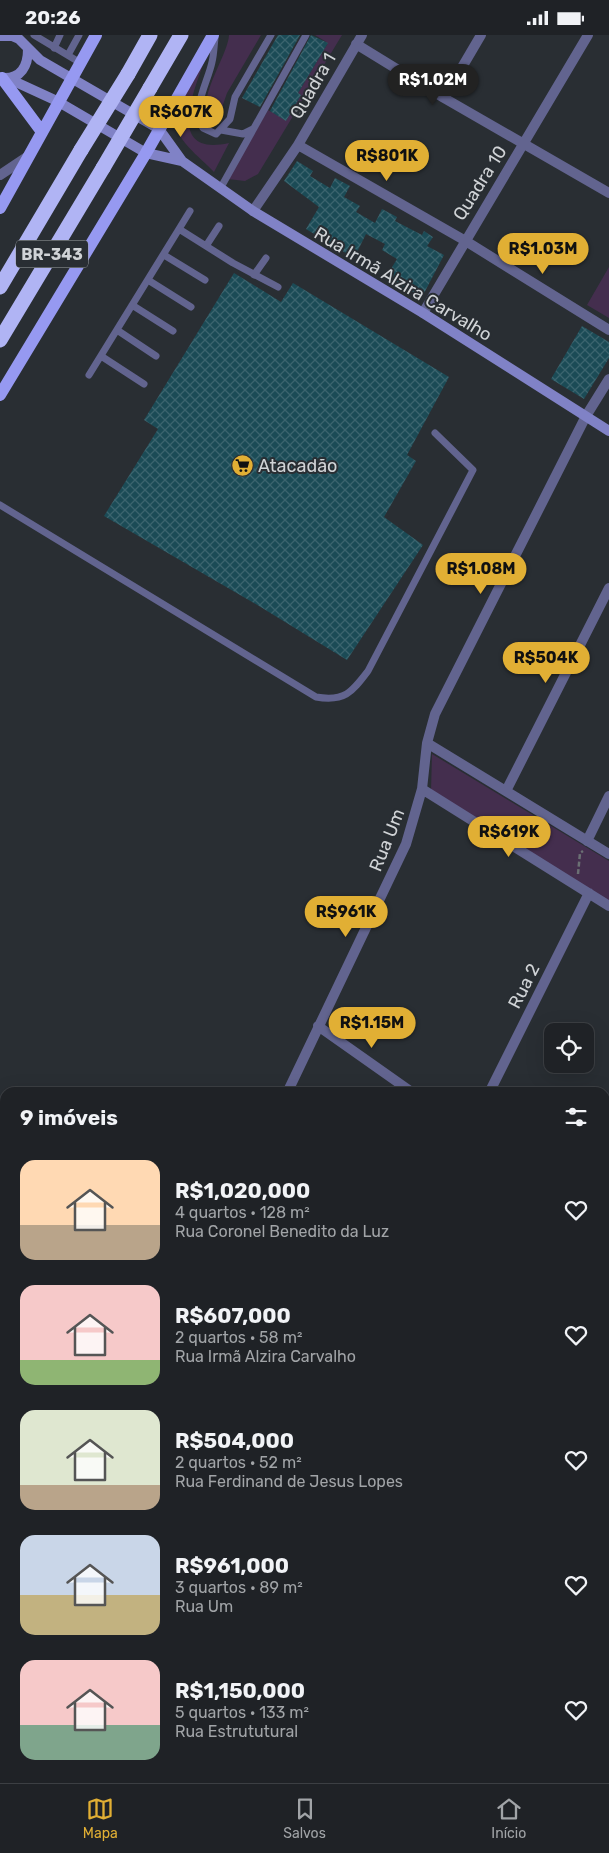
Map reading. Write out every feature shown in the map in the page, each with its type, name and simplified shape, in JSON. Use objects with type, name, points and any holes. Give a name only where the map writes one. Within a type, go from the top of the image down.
[{"type":"highway","name":"BR-343","points":[[0,287],[150,35]]},
{"type":"highway","name":"BR-343","points":[[0,340],[181,35]]},
{"type":"main road","points":[[0,208],[30,155],[57,101],[96,35]]},
{"type":"main road","points":[[0,395],[146,153],[214,35]]},
{"type":"main road","points":[[3,78],[42,132]]},
{"type":"street","name":"Rua Irmã Alzira Carvalho","points":[[1,36],[12,35],[23,42],[40,60],[160,129],[182,161],[253,211],[423,313],[609,431]]},
{"type":"street","points":[[444,98],[481,35]]},
{"type":"street","name":"Quadra 10","points":[[423,313],[588,35]]},
{"type":"street","points":[[359,39],[444,98],[609,193]]},
{"type":"street","name":"Quadra 1","points":[[253,211],[298,145],[359,39]]},
{"type":"street","points":[[3,78],[21,73],[28,59],[23,42]]},
{"type":"street","name":"Rua Irmã Alzira Carvalho","points":[[3,78],[57,101],[146,153],[182,161]]},
{"type":"street","points":[[298,145],[464,241],[609,330]]},
{"type":"street","points":[[0,175],[30,155]]},
{"type":"street","name":"Rua Um","points":[[290,1087],[406,844],[422,789],[427,743],[436,714],[586,417],[609,379]]},
{"type":"street","points":[[506,791],[609,588]]},
{"type":"street","points":[[427,743],[609,854]]},
{"type":"street","points":[[422,789],[609,906]]},
{"type":"street","points":[[587,841],[609,796]]},
{"type":"street","name":"Rua 2","points":[[492,1087],[589,893]]},
{"type":"street","points":[[318,1026],[404,1087]]},
{"type":"lane","points":[[23,42],[33,35],[79,62]]},
{"type":"lane","points":[[54,47],[60,35]]},
{"type":"lane","points":[[68,55],[79,35]]},
{"type":"lane","points":[[214,35],[212,63],[201,99],[199,119],[203,128],[210,133],[216,134],[230,119],[235,97],[271,35]]},
{"type":"lane","points":[[220,189],[306,35]]},
{"type":"lane","points":[[221,130],[243,134],[253,129]]},
{"type":"lane","points":[[89,375],[190,211]]},
{"type":"lane","points":[[206,246],[219,225]]},
{"type":"lane","points":[[179,229],[254,275],[278,287]]},
{"type":"lane","points":[[164,255],[205,280]]},
{"type":"lane","points":[[254,275],[266,258]]},
{"type":"lane","points":[[148,280],[191,307]]},
{"type":"lane","points":[[132,305],[173,331]]},
{"type":"lane","points":[[117,330],[156,355]]},
{"type":"lane","points":[[100,357],[144,384]]},
{"type":"lane","points":[[0,505],[316,697],[340,697],[352,691],[368,671],[473,470],[435,433]]},
{"type":"path","points":[[578,886],[580,853],[585,849],[587,841]]},
{"type":"shaded area","points":[[229,35],[261,35],[227,93],[217,122],[212,122],[207,114],[208,92]]},
{"type":"shaded area","points":[[315,35],[342,35],[258,174],[245,181],[228,179],[268,110],[286,120],[301,95],[298,93],[328,43]]},
{"type":"shaded area","points":[[204,62],[190,105],[189,119],[191,132],[197,141],[209,145],[229,143],[214,172],[182,139],[177,131],[174,114]]},
{"type":"shaded area","points":[[609,267],[609,318],[587,305]]},
{"type":"shaded area","points":[[432,754],[609,861],[609,902],[431,791]]},
{"type":"building","points":[[278,35],[300,35],[260,107],[242,98]]},
{"type":"building","points":[[311,35],[328,43],[298,93],[301,95],[286,121],[270,111]]},
{"type":"building","points":[[297,161],[313,171],[310,176],[330,188],[335,178],[350,186],[344,197],[360,206],[356,212],[375,223],[382,209],[397,217],[395,221],[422,235],[424,231],[433,237],[427,246],[444,255],[422,297],[386,277],[397,259],[382,250],[385,244],[366,234],[354,258],[306,229],[319,207],[284,181]]},
{"type":"building","points":[[234,273],[281,302],[293,283],[449,377],[407,455],[416,461],[384,517],[423,545],[347,660],[259,606],[104,516],[158,429],[144,420]]},
{"type":"building","points":[[582,326],[609,342],[609,358],[584,399],[551,379]]},
{"type":"place","name":"Atacadão","points":[[242,466]]}]
